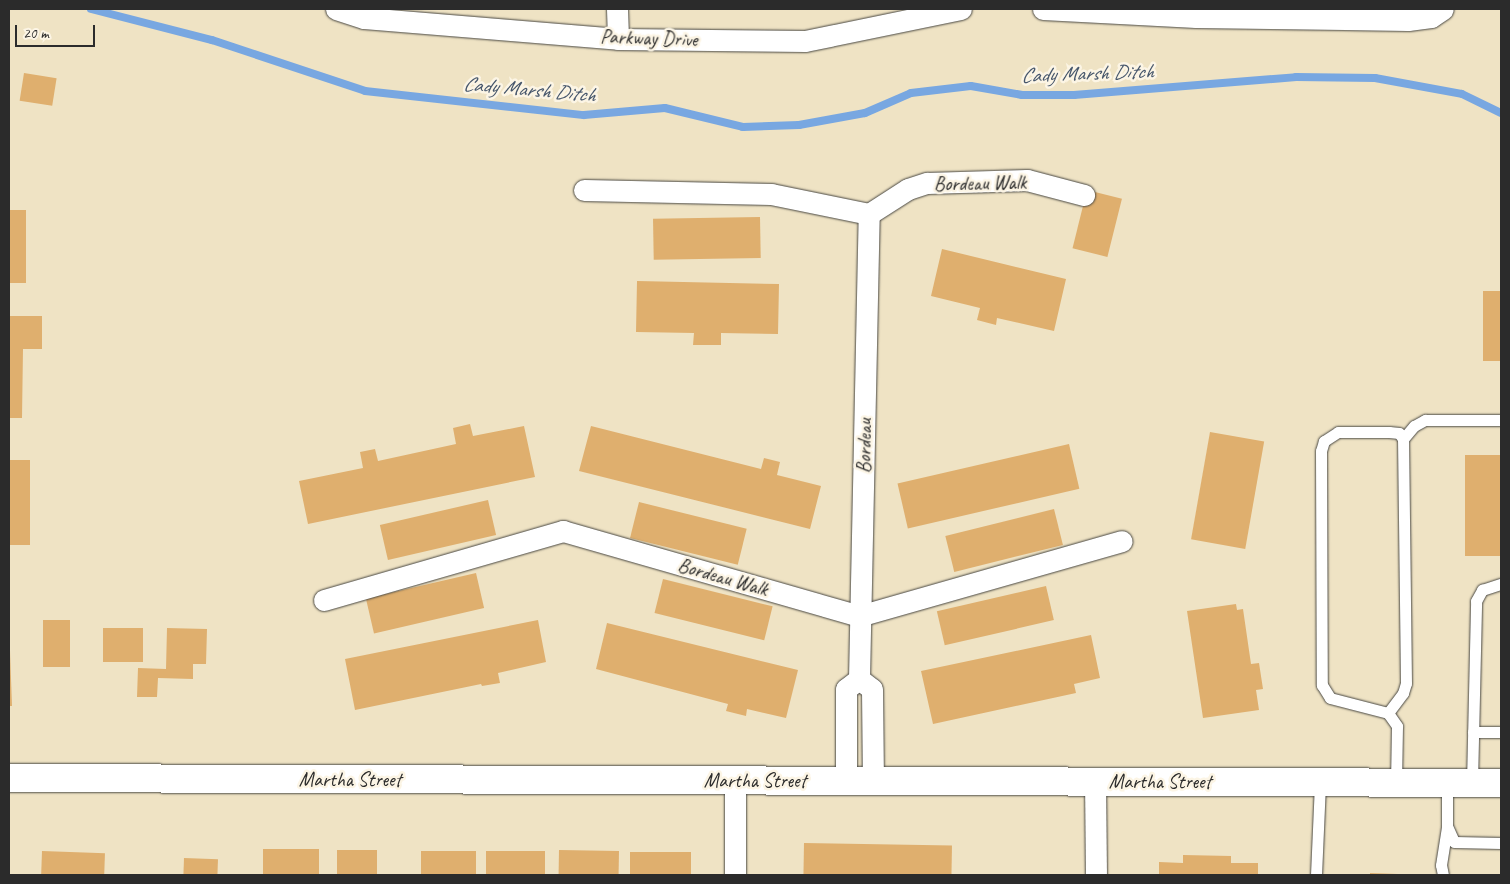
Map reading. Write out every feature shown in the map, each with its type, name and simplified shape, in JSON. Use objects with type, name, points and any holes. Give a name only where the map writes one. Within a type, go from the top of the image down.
[{"type":"street","name":"Parkway Drive","points":[[336,9],[364,18],[618,39],[805,41],[961,9]]},
{"type":"street","points":[[618,9],[618,39]]},
{"type":"street","points":[[1043,9],[1196,13],[1408,14],[1431,17],[1443,9]]},
{"type":"street","name":"Bordeau Walk","points":[[869,214],[908,189],[927,183],[1026,180],[1084,195]]},
{"type":"street","points":[[584,190],[771,194],[869,214]]},
{"type":"street","name":"Bordeau","points":[[859,679],[869,214]]},
{"type":"street","name":"Bordeau Walk","points":[[324,600],[563,531],[859,616]]},
{"type":"street","points":[[859,616],[1122,541]]},
{"type":"street","points":[[846,780],[846,689],[859,679],[872,689],[873,780]]},
{"type":"street","name":"Martha Street","points":[[9,778],[735,781],[1096,780],[1501,783]]},
{"type":"street","points":[[1096,780],[1096,875]]},
{"type":"street","points":[[735,781],[735,875]]},
{"type":"lane","points":[[1403,440],[1414,426],[1425,420],[1501,420]]},
{"type":"lane","points":[[1388,713],[1403,693],[1406,683],[1403,440],[1398,433],[1338,432],[1324,441],[1321,451],[1322,685],[1330,698],[1388,713],[1396,726],[1396,782]]},
{"type":"lane","points":[[1443,875],[1441,865],[1447,826],[1473,732],[1476,601],[1482,590],[1501,584]]},
{"type":"lane","points":[[1473,732],[1501,732]]},
{"type":"lane","points":[[1316,875],[1320,782]]},
{"type":"lane","points":[[1447,826],[1454,842],[1501,843]]},
{"type":"building","points":[[24,73],[57,78],[52,106],[20,101]]},
{"type":"building","points":[[1087,190],[1122,199],[1107,257],[1072,248]]},
{"type":"building","points":[[9,210],[26,210],[26,283],[9,283]]},
{"type":"building","points":[[760,217],[761,258],[654,260],[653,219]]},
{"type":"building","points":[[942,249],[1066,279],[1054,331],[997,318],[996,325],[977,320],[980,308],[931,296]]},
{"type":"building","points":[[637,281],[779,284],[778,334],[721,333],[721,345],[693,345],[694,333],[636,332]]},
{"type":"building","points":[[1483,291],[1501,291],[1501,361],[1483,361]]},
{"type":"building","points":[[9,316],[42,316],[42,349],[23,349],[22,418],[9,418]]},
{"type":"building","points":[[470,424],[473,436],[524,426],[535,477],[308,524],[299,481],[363,468],[360,452],[375,449],[378,461],[456,444],[453,428]]},
{"type":"building","points":[[591,426],[761,469],[764,458],[780,462],[777,475],[821,486],[810,529],[579,471]]},
{"type":"building","points":[[1210,432],[1264,442],[1245,549],[1191,539]]},
{"type":"building","points":[[1069,444],[1079,489],[908,528],[898,484]]},
{"type":"building","points":[[1465,455],[1501,455],[1501,556],[1465,556]]},
{"type":"building","points":[[9,460],[30,460],[30,545],[9,545]]},
{"type":"building","points":[[488,500],[496,535],[388,560],[380,525]]},
{"type":"building","points":[[639,502],[747,529],[738,565],[630,538]]},
{"type":"building","points":[[1054,509],[1063,545],[954,572],[945,536]]},
{"type":"building","points":[[476,573],[484,608],[374,633],[366,598]]},
{"type":"building","points":[[663,579],[773,606],[764,640],[655,613]]},
{"type":"building","points":[[1046,586],[1054,620],[945,645],[937,611]]},
{"type":"building","points":[[1236,604],[1237,610],[1243,609],[1251,664],[1259,663],[1263,689],[1256,690],[1259,710],[1203,718],[1187,611]]},
{"type":"building","points":[[43,620],[70,620],[70,667],[43,667]]},
{"type":"building","points":[[538,620],[546,662],[498,673],[500,683],[482,686],[481,684],[355,710],[345,659]]},
{"type":"building","points":[[607,623],[798,670],[786,718],[747,709],[746,716],[726,711],[728,704],[596,669]]},
{"type":"building","points":[[103,628],[143,628],[143,662],[103,662]]},
{"type":"building","points":[[167,628],[207,629],[206,664],[193,664],[193,679],[158,678],[157,697],[137,697],[138,668],[166,669]]},
{"type":"building","points":[[1091,635],[1100,678],[1074,684],[1076,693],[933,724],[921,671]]},
{"type":"building","points":[[10,651],[12,706],[9,706]]},
{"type":"building","points":[[804,843],[952,846],[951,875],[803,875]]},
{"type":"building","points":[[263,849],[319,849],[319,875],[263,875]]},
{"type":"building","points":[[337,850],[377,850],[377,875],[337,875]]},
{"type":"building","points":[[559,850],[619,851],[619,875],[559,875]]},
{"type":"building","points":[[42,851],[105,853],[104,875],[41,875]]},
{"type":"building","points":[[421,851],[476,851],[476,875],[421,875]]},
{"type":"building","points":[[486,851],[545,851],[545,875],[486,875]]},
{"type":"building","points":[[630,852],[691,852],[691,875],[630,875]]},
{"type":"building","points":[[1183,855],[1231,856],[1231,863],[1258,863],[1258,875],[1159,875],[1159,862],[1183,863]]},
{"type":"building","points":[[184,858],[218,859],[217,875],[183,875]]},
{"type":"building","points":[[1370,873],[1398,874],[1398,875],[1370,875]]},
{"type":"waterway","name":"Cady Marsh Ditch","points":[[91,9],[212,40],[365,91],[584,115],[665,108],[743,127],[799,125],[865,113],[911,93],[971,86],[1022,95],[1074,95],[1296,77],[1375,78],[1462,94],[1501,113]]}]
